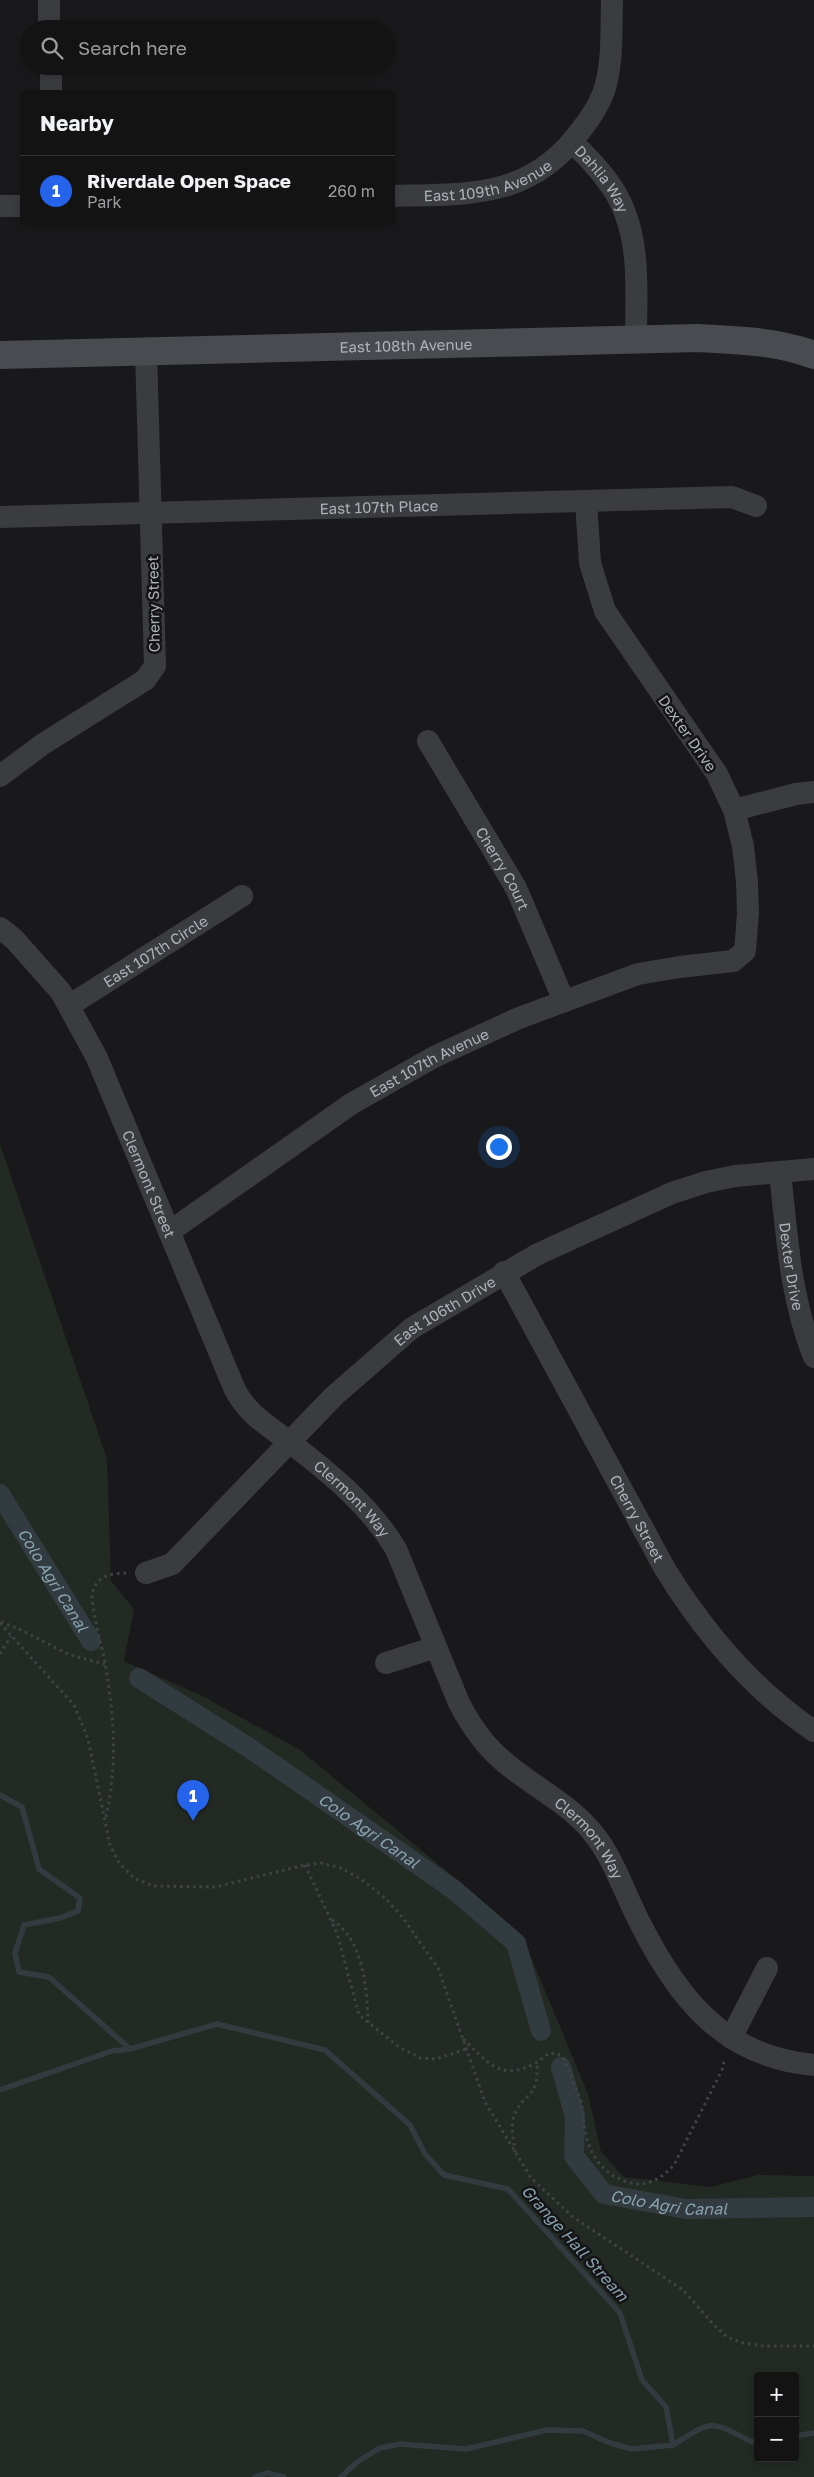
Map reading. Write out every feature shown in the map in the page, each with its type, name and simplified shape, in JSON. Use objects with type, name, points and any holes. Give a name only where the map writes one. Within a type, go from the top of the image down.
[{"type":"street","points":[[49,0],[50,20]]},
{"type":"street","name":"Dahlia Way","points":[[612,0],[610,62],[606,85],[596,111],[572,142],[599,171],[626,213],[635,262],[636,338]]},
{"type":"street","points":[[51,75],[51,90]]},
{"type":"street","name":"East 109th Avenue","points":[[395,196],[474,194],[508,186],[538,172],[572,142]]},
{"type":"street","points":[[0,206],[20,206]]},
{"type":"street","name":"East 108th Avenue","points":[[0,355],[636,338],[747,340],[813,353]]},
{"type":"street","name":"Cherry Street","points":[[0,776],[43,744],[145,680],[152,672],[154,666],[146,351]]},
{"type":"street","name":"East 107th Place","points":[[0,517],[732,497],[756,506]]},
{"type":"street","name":"Dexter Drive","points":[[586,500],[590,563],[605,610],[614,627],[717,774],[734,810],[743,846],[747,882],[747,943],[740,957],[722,963]]},
{"type":"street","name":"Cherry Court","points":[[428,742],[516,888],[564,1001]]},
{"type":"street","points":[[734,810],[796,794],[814,792]]},
{"type":"street","name":"East 107th Circle","points":[[70,1005],[242,896]]},
{"type":"street","name":"Clermont Street","points":[[0,928],[47,974],[70,1005],[97,1058],[235,1390],[243,1405],[254,1416],[290,1442]]},
{"type":"street","name":"East 107th Avenue","points":[[169,1232],[351,1104],[434,1057],[519,1018],[638,974],[722,963]]},
{"type":"street","name":"East 106th Drive","points":[[146,1573],[172,1564],[334,1396],[406,1333],[504,1272],[538,1254],[672,1193],[706,1182],[735,1176],[814,1169]]},
{"type":"street","name":"Dexter Drive","points":[[780,1172],[791,1278],[798,1313],[814,1357]]},
{"type":"street","name":"Cherry Street","points":[[504,1272],[665,1569],[687,1604],[710,1636],[757,1686],[784,1710],[814,1731]]},
{"type":"street","name":"Clermont Way","points":[[290,1442],[361,1503],[388,1536],[396,1549],[459,1703],[470,1724],[503,1761],[566,1807],[594,1835],[614,1869],[639,1922],[671,1978],[700,2015],[731,2038],[760,2053],[777,2059],[814,2065]]},
{"type":"street","points":[[386,1663],[436,1647]]},
{"type":"street","points":[[731,2038],[767,1968]]},
{"type":"path","points":[[105,1820],[114,1767],[114,1732],[105,1664],[92,1606],[93,1591],[100,1579],[115,1573],[146,1573]]},
{"type":"path","points":[[0,1622],[19,1629],[70,1655],[105,1664]]},
{"type":"path","points":[[0,1622],[74,1705],[88,1739],[110,1846],[119,1864],[134,1878],[153,1886],[215,1887],[304,1865],[321,1864],[341,1868],[367,1883],[385,1898],[403,1918],[438,1968],[485,2102],[531,2178],[573,2217],[684,2290],[727,2337],[743,2343],[763,2346],[814,2346]]},
{"type":"path","points":[[0,1654],[11,1636]]},
{"type":"path","points":[[304,1865],[337,1933],[359,2015],[368,2024],[400,2047],[420,2058],[436,2059],[466,2049]]},
{"type":"path","points":[[331,1920],[343,1927],[361,1962],[365,1984],[368,2024]]},
{"type":"path","points":[[461,2037],[487,2064],[497,2069],[511,2071],[537,2063],[550,2053],[558,2054],[564,2059],[581,2104],[589,2149],[599,2166],[616,2178],[632,2184],[650,2183],[664,2176],[674,2165],[722,2070],[731,2038]]},
{"type":"path","points":[[515,2154],[513,2117],[520,2105],[532,2094],[538,2081],[537,2063]]},
{"type":"shaded area","points":[[0,1144],[107,1459],[111,1581],[134,1609],[124,1661],[204,1697],[300,1750],[472,1892],[523,1938],[588,2094],[601,2152],[624,2177],[711,2187],[758,2175],[814,2176],[814,2477],[0,2477]]},
{"type":"waterway","name":"Colo Agri Canal","points":[[0,1494],[91,1641]]},
{"type":"waterway","name":"Colo Agri Canal","points":[[139,1678],[251,1749],[453,1889],[516,1943],[541,2031]]},
{"type":"waterway","name":"Grange Hall Stream","points":[[0,1795],[22,1807],[39,1869],[80,1898],[78,1911],[60,1918],[24,1925],[15,1953],[19,1972],[49,1977],[130,2049],[217,2024],[325,2050],[410,2125],[425,2154],[444,2175],[508,2189],[620,2313],[642,2380],[666,2407],[673,2445],[704,2427],[712,2426],[728,2430],[754,2442]]},
{"type":"waterway","points":[[0,2090],[112,2051],[130,2049]]},
{"type":"waterway","name":"Colo Agri Canal","points":[[561,2067],[575,2117],[574,2156],[604,2194],[686,2209],[814,2207]]},
{"type":"waterway","points":[[341,2477],[357,2462],[380,2448],[400,2444],[466,2449],[547,2430],[583,2431],[610,2443],[632,2449],[673,2445]]},
{"type":"waterway","name":"Grange Hall Stream","points":[[799,2435],[814,2433]]},
{"type":"waterway","points":[[255,2477],[267,2473],[284,2477]]},
{"type":"place","name":"Riverdale Open Space","points":[[193,1821]]}]
